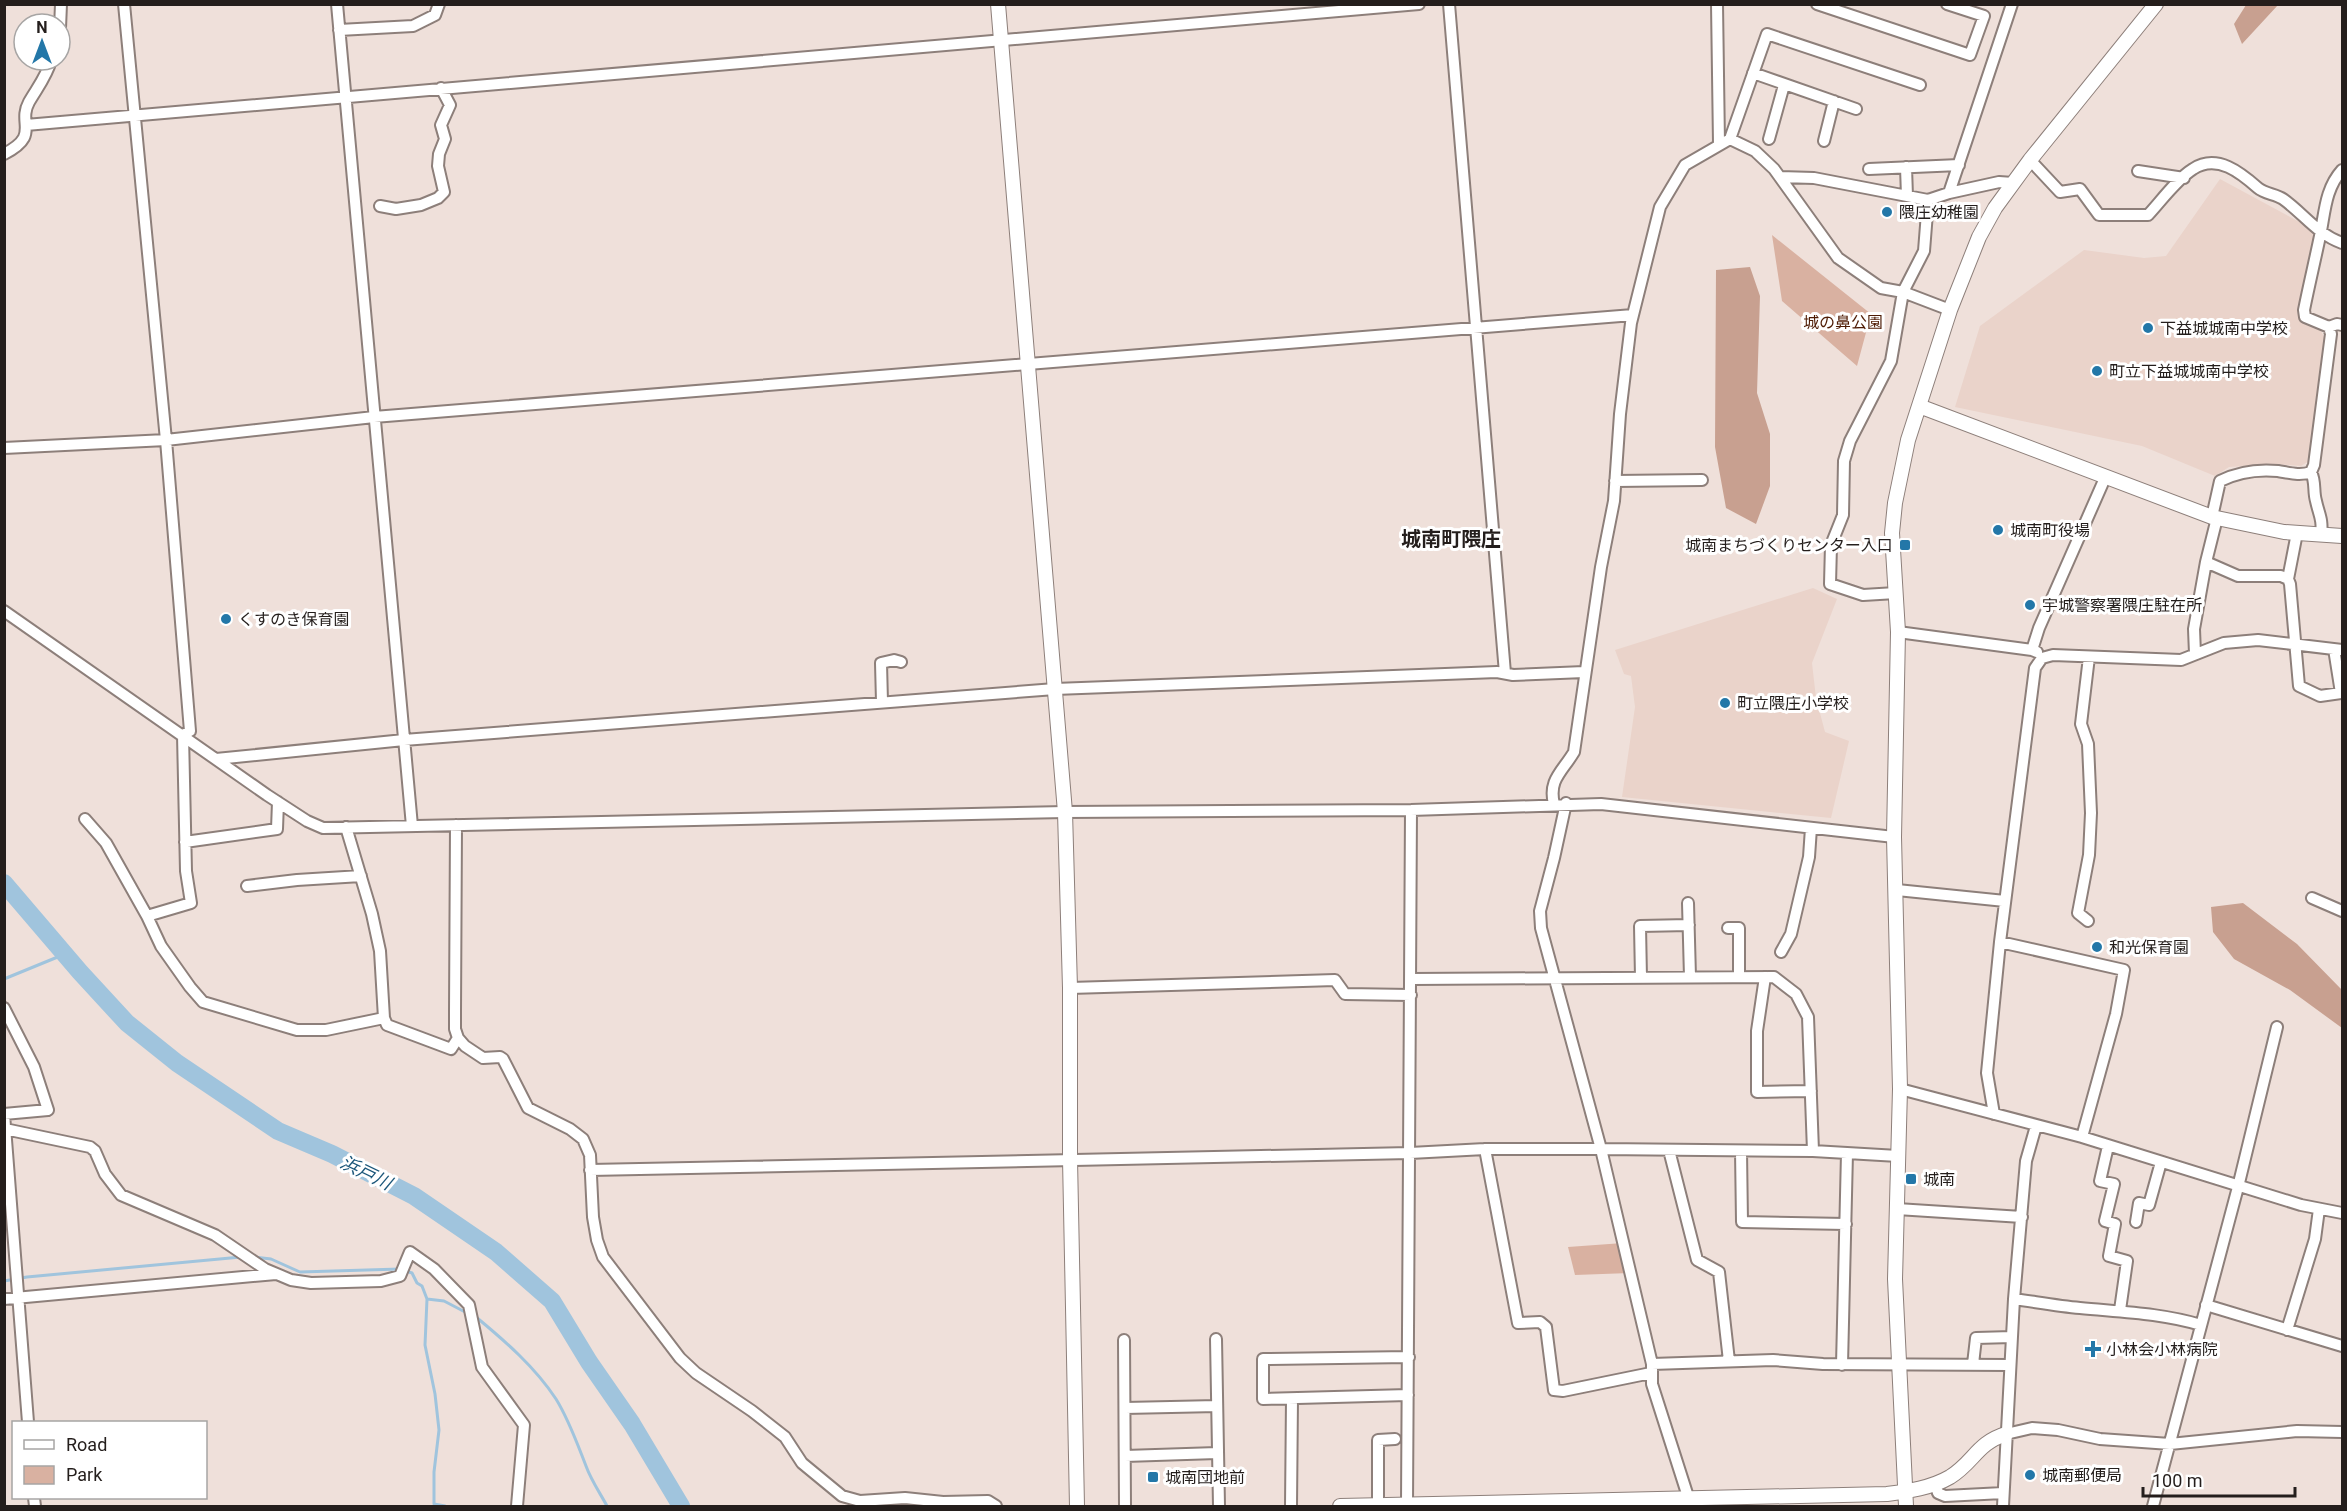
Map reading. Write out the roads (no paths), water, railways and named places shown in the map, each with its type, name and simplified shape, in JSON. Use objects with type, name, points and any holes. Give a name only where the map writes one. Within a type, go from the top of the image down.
[{"type":"street","points":[[124,4],[166,440],[190,731],[183,735]]},
{"type":"street","points":[[337,4],[412,826]]},
{"type":"street","points":[[339,30],[413,26],[435,15],[439,4]]},
{"type":"street","points":[[998,4],[1065,812],[1070,988],[1070,1160],[1077,1506]]},
{"type":"street","points":[[26,124],[1419,4]]},
{"type":"street","points":[[1449,4],[1505,673]]},
{"type":"street","points":[[1717,4],[1719,144]]},
{"type":"street","points":[[1817,4],[1838,8],[1970,55],[1984,16],[1947,4]]},
{"type":"street","points":[[1949,193],[2013,4]]},
{"type":"street","points":[[1906,1506],[1895,1279],[1900,1089],[1894,837],[1898,632],[1892,533],[1894,503],[1908,440],[1919,405],[1950,310],[1979,237],[1995,208],[2030,160],[2156,4]]},
{"type":"street","points":[[1690,1502],[1652,1384],[1652,1368],[1601,1149],[1541,928],[1539,911],[1554,858],[1560,804],[1552,787],[1555,778],[1574,752],[1584,672],[1614,501],[1620,414],[1633,315],[1660,207],[1685,165],[1730,139],[1767,34],[1920,85]]},
{"type":"street","points":[[4,154],[21,143],[26,124],[27,104],[40,86],[46,72]]},
{"type":"street","points":[[1753,73],[1784,86],[1856,109]]},
{"type":"street","points":[[1769,139],[1784,86]]},
{"type":"street","points":[[380,206],[396,209],[421,205],[438,198],[444,192],[438,166],[439,154],[445,139],[441,125],[450,105],[441,88]]},
{"type":"street","points":[[1824,141],[1834,101]]},
{"type":"street","points":[[1730,139],[1755,151],[1780,177],[1838,258],[1881,288],[1903,292],[1950,310]]},
{"type":"street","points":[[2030,160],[2060,192],[2080,189],[2096,212],[2102,216],[2148,215],[2193,169],[2207,163],[2228,166],[2248,178],[2260,190],[2283,198],[2309,224],[2343,243]]},
{"type":"street","points":[[1869,169],[1959,165]]},
{"type":"street","points":[[1906,167],[1907,196]]},
{"type":"street","points":[[2343,170],[2334,179],[2323,208],[2305,317],[2329,327],[2337,324],[2343,326]]},
{"type":"street","points":[[2138,171],[2184,178]]},
{"type":"street","points":[[1780,177],[1814,178],[1928,200],[1999,182],[2013,183]]},
{"type":"street","points":[[1896,593],[1863,595],[1830,584],[1831,546],[1843,515],[1844,461],[1850,441],[1891,361],[1903,292],[1924,251],[1928,200]]},
{"type":"street","points":[[4,448],[166,440],[374,417],[1633,315]]},
{"type":"street","points":[[2195,654],[2194,628],[2220,481],[2230,476],[2264,470],[2303,475],[2311,472],[2314,465],[2331,334],[2329,327]]},
{"type":"street","points":[[1919,405],[2105,478],[2214,517],[2297,533],[2343,536]]},
{"type":"street","points":[[2311,472],[2315,479],[2315,499],[2322,521],[2321,535]]},
{"type":"street","points":[[2032,650],[2039,628],[2105,478]]},
{"type":"street","points":[[1616,481],[1702,480]]},
{"type":"street","points":[[1994,1114],[1987,1072],[2000,942],[2035,668],[2042,658],[2053,656],[2181,660],[2224,643],[2244,640],[2294,645],[2338,650],[2341,693],[2319,696],[2299,686],[2294,645],[2290,584],[2288,579],[2297,533]]},
{"type":"street","points":[[2206,562],[2238,576],[2281,576],[2288,579]]},
{"type":"street","points":[[4,611],[279,802],[324,828],[1065,812],[1411,810],[1601,804],[1894,837]]},
{"type":"street","points":[[1898,632],[2032,650],[2042,658]]},
{"type":"street","points":[[2088,921],[2078,913],[2089,855],[2091,813],[2088,744],[2080,724],[2089,657]]},
{"type":"street","points":[[882,702],[881,663],[894,660],[901,662]]},
{"type":"street","points":[[216,759],[404,740],[1055,689],[1584,672]]},
{"type":"street","points":[[147,916],[191,903],[186,871],[183,735]]},
{"type":"street","points":[[185,842],[277,830],[279,802]]},
{"type":"street","points":[[1407,1505],[1412,979],[1411,810]]},
{"type":"street","points":[[84,819],[106,843],[161,946],[203,1002],[297,1030],[326,1030],[384,1018]]},
{"type":"street","points":[[456,825],[455,1011],[458,1038],[465,1046],[483,1058],[503,1059],[528,1108],[570,1129],[582,1139],[590,1155],[597,1240],[603,1257],[680,1358],[696,1373],[752,1411],[785,1437],[802,1463],[842,1496],[860,1501],[905,1498],[943,1502],[988,1501],[996,1506]]},
{"type":"street","points":[[346,827],[372,914],[382,962],[384,1018],[387,1025],[451,1049],[458,1038]]},
{"type":"street","points":[[1781,952],[1791,934],[1809,857],[1811,828]]},
{"type":"street","points":[[248,886],[297,879],[360,876]]},
{"type":"street","points":[[1897,890],[2005,901]]},
{"type":"street","points":[[2312,898],[2343,911]]},
{"type":"street","points":[[1689,903],[1690,977]]},
{"type":"street","points":[[1641,978],[1640,926],[1689,925]]},
{"type":"street","points":[[1728,928],[1739,928],[1739,977]]},
{"type":"street","points":[[2000,942],[2124,970],[2116,1014],[2082,1137]]},
{"type":"street","points":[[1765,977],[1757,1031],[1757,1092],[1811,1091]]},
{"type":"street","points":[[1412,979],[1774,977],[1796,994],[1808,1017],[1813,1151]]},
{"type":"street","points":[[1070,988],[1335,980],[1345,994],[1411,995]]},
{"type":"street","points":[[4,1008],[34,1067],[48,1110],[4,1114],[28,1421]]},
{"type":"street","points":[[2153,1506],[2238,1187],[2277,1027]]},
{"type":"street","points":[[1900,1089],[2082,1137],[2238,1187],[2319,1209],[2343,1213]]},
{"type":"street","points":[[2003,1506],[2014,1299],[2026,1161],[2036,1126]]},
{"type":"street","points":[[6,1129],[90,1147],[95,1151],[105,1174],[121,1195],[214,1235],[277,1274],[291,1280],[311,1283],[381,1281],[400,1276],[410,1252],[434,1269],[469,1305],[482,1367],[524,1425],[517,1506]]},
{"type":"street","points":[[2108,1146],[2100,1181],[2114,1184],[2105,1214],[2105,1221],[2115,1224],[2109,1256],[2127,1261],[2120,1310]]},
{"type":"street","points":[[590,1170],[1410,1153],[1485,1149],[1813,1151],[1898,1156]]},
{"type":"street","points":[[1485,1149],[1518,1323],[1540,1322],[1546,1327],[1554,1390],[1563,1391],[1652,1368],[1729,1361],[1773,1360],[1842,1365],[1898,1363],[2010,1365]]},
{"type":"street","points":[[1669,1150],[1697,1260],[1719,1272],[1729,1361]]},
{"type":"street","points":[[1741,1151],[1742,1222],[1846,1224]]},
{"type":"street","points":[[1842,1365],[1847,1153]]},
{"type":"street","points":[[2136,1222],[2139,1203],[2149,1205],[2161,1162]]},
{"type":"street","points":[[1897,1209],[2022,1217]]},
{"type":"street","points":[[2287,1330],[2315,1239],[2319,1209]]},
{"type":"street","points":[[4,1299],[277,1274]]},
{"type":"street","points":[[2014,1299],[2081,1308],[2120,1310],[2181,1319],[2201,1325]]},
{"type":"street","points":[[2206,1305],[2343,1346]]},
{"type":"street","points":[[1973,1364],[1976,1338],[2012,1337]]},
{"type":"street","points":[[1216,1339],[1219,1506]]},
{"type":"street","points":[[1124,1340],[1125,1506]]},
{"type":"street","points":[[1408,1395],[1263,1399],[1263,1359],[1409,1357]]},
{"type":"street","points":[[1291,1506],[1292,1399]]},
{"type":"street","points":[[1125,1408],[1217,1406]]},
{"type":"street","points":[[1340,1506],[1651,1503],[1887,1494],[1935,1484],[1952,1476],[1980,1447],[1994,1438],[2032,1428],[2100,1439],[2170,1444],[2297,1431],[2343,1432]]},
{"type":"street","points":[[1378,1505],[1378,1440],[1395,1439]]},
{"type":"street","points":[[1125,1456],[1217,1453]]},
{"type":"street","points":[[1935,1484],[1938,1493],[1945,1496],[2004,1493]]},
{"type":"waterway","name":"浜戸川","points":[[4,883],[127,1023],[177,1063],[278,1131],[332,1154],[414,1196],[496,1252],[552,1301],[589,1362],[632,1424],[681,1506]]},
{"type":"waterway","points":[[4,979],[65,954]]},
{"type":"waterway","points":[[4,1281],[241,1257]]},
{"type":"waterway","points":[[254,1257],[271,1259],[300,1272],[400,1269]]},
{"type":"waterway","points":[[406,1271],[412,1273],[417,1283],[422,1286],[427,1299],[425,1345],[435,1394],[439,1430],[434,1472],[434,1504],[445,1506]]},
{"type":"waterway","points":[[427,1299],[444,1301],[467,1313]]},
{"type":"waterway","points":[[476,1317],[509,1345],[548,1387],[569,1423],[590,1476],[607,1506]]},
{"type":"place","name":"隈庄幼稚園","points":[[1887,212]]},
{"type":"place","name":"下益城城南中学校","points":[[2148,328]]},
{"type":"place","name":"町立下益城城南中学校","points":[[2097,371]]},
{"type":"place","name":"城南町役場","points":[[1998,530]]},
{"type":"place","name":"城南まちづくりセンター入口","points":[[1905,545]]},
{"type":"place","name":"宇城警察署隈庄駐在所","points":[[2030,605]]},
{"type":"place","name":"くすのき保育園","points":[[226,619]]},
{"type":"place","name":"町立隈庄小学校","points":[[1725,703]]},
{"type":"place","name":"和光保育園","points":[[2097,947]]},
{"type":"place","name":"城南","points":[[1911,1179]]},
{"type":"place","name":"小林会小林病院","points":[[2093,1349]]},
{"type":"place","name":"城南郵便局","points":[[2030,1475]]},
{"type":"place","name":"城南団地前","points":[[1153,1477]]},
{"type":"district","name":"城南町隈庄","points":[[1451,539]]},
{"type":"park label","name":"城の鼻公園","points":[[1843,322]]}]
